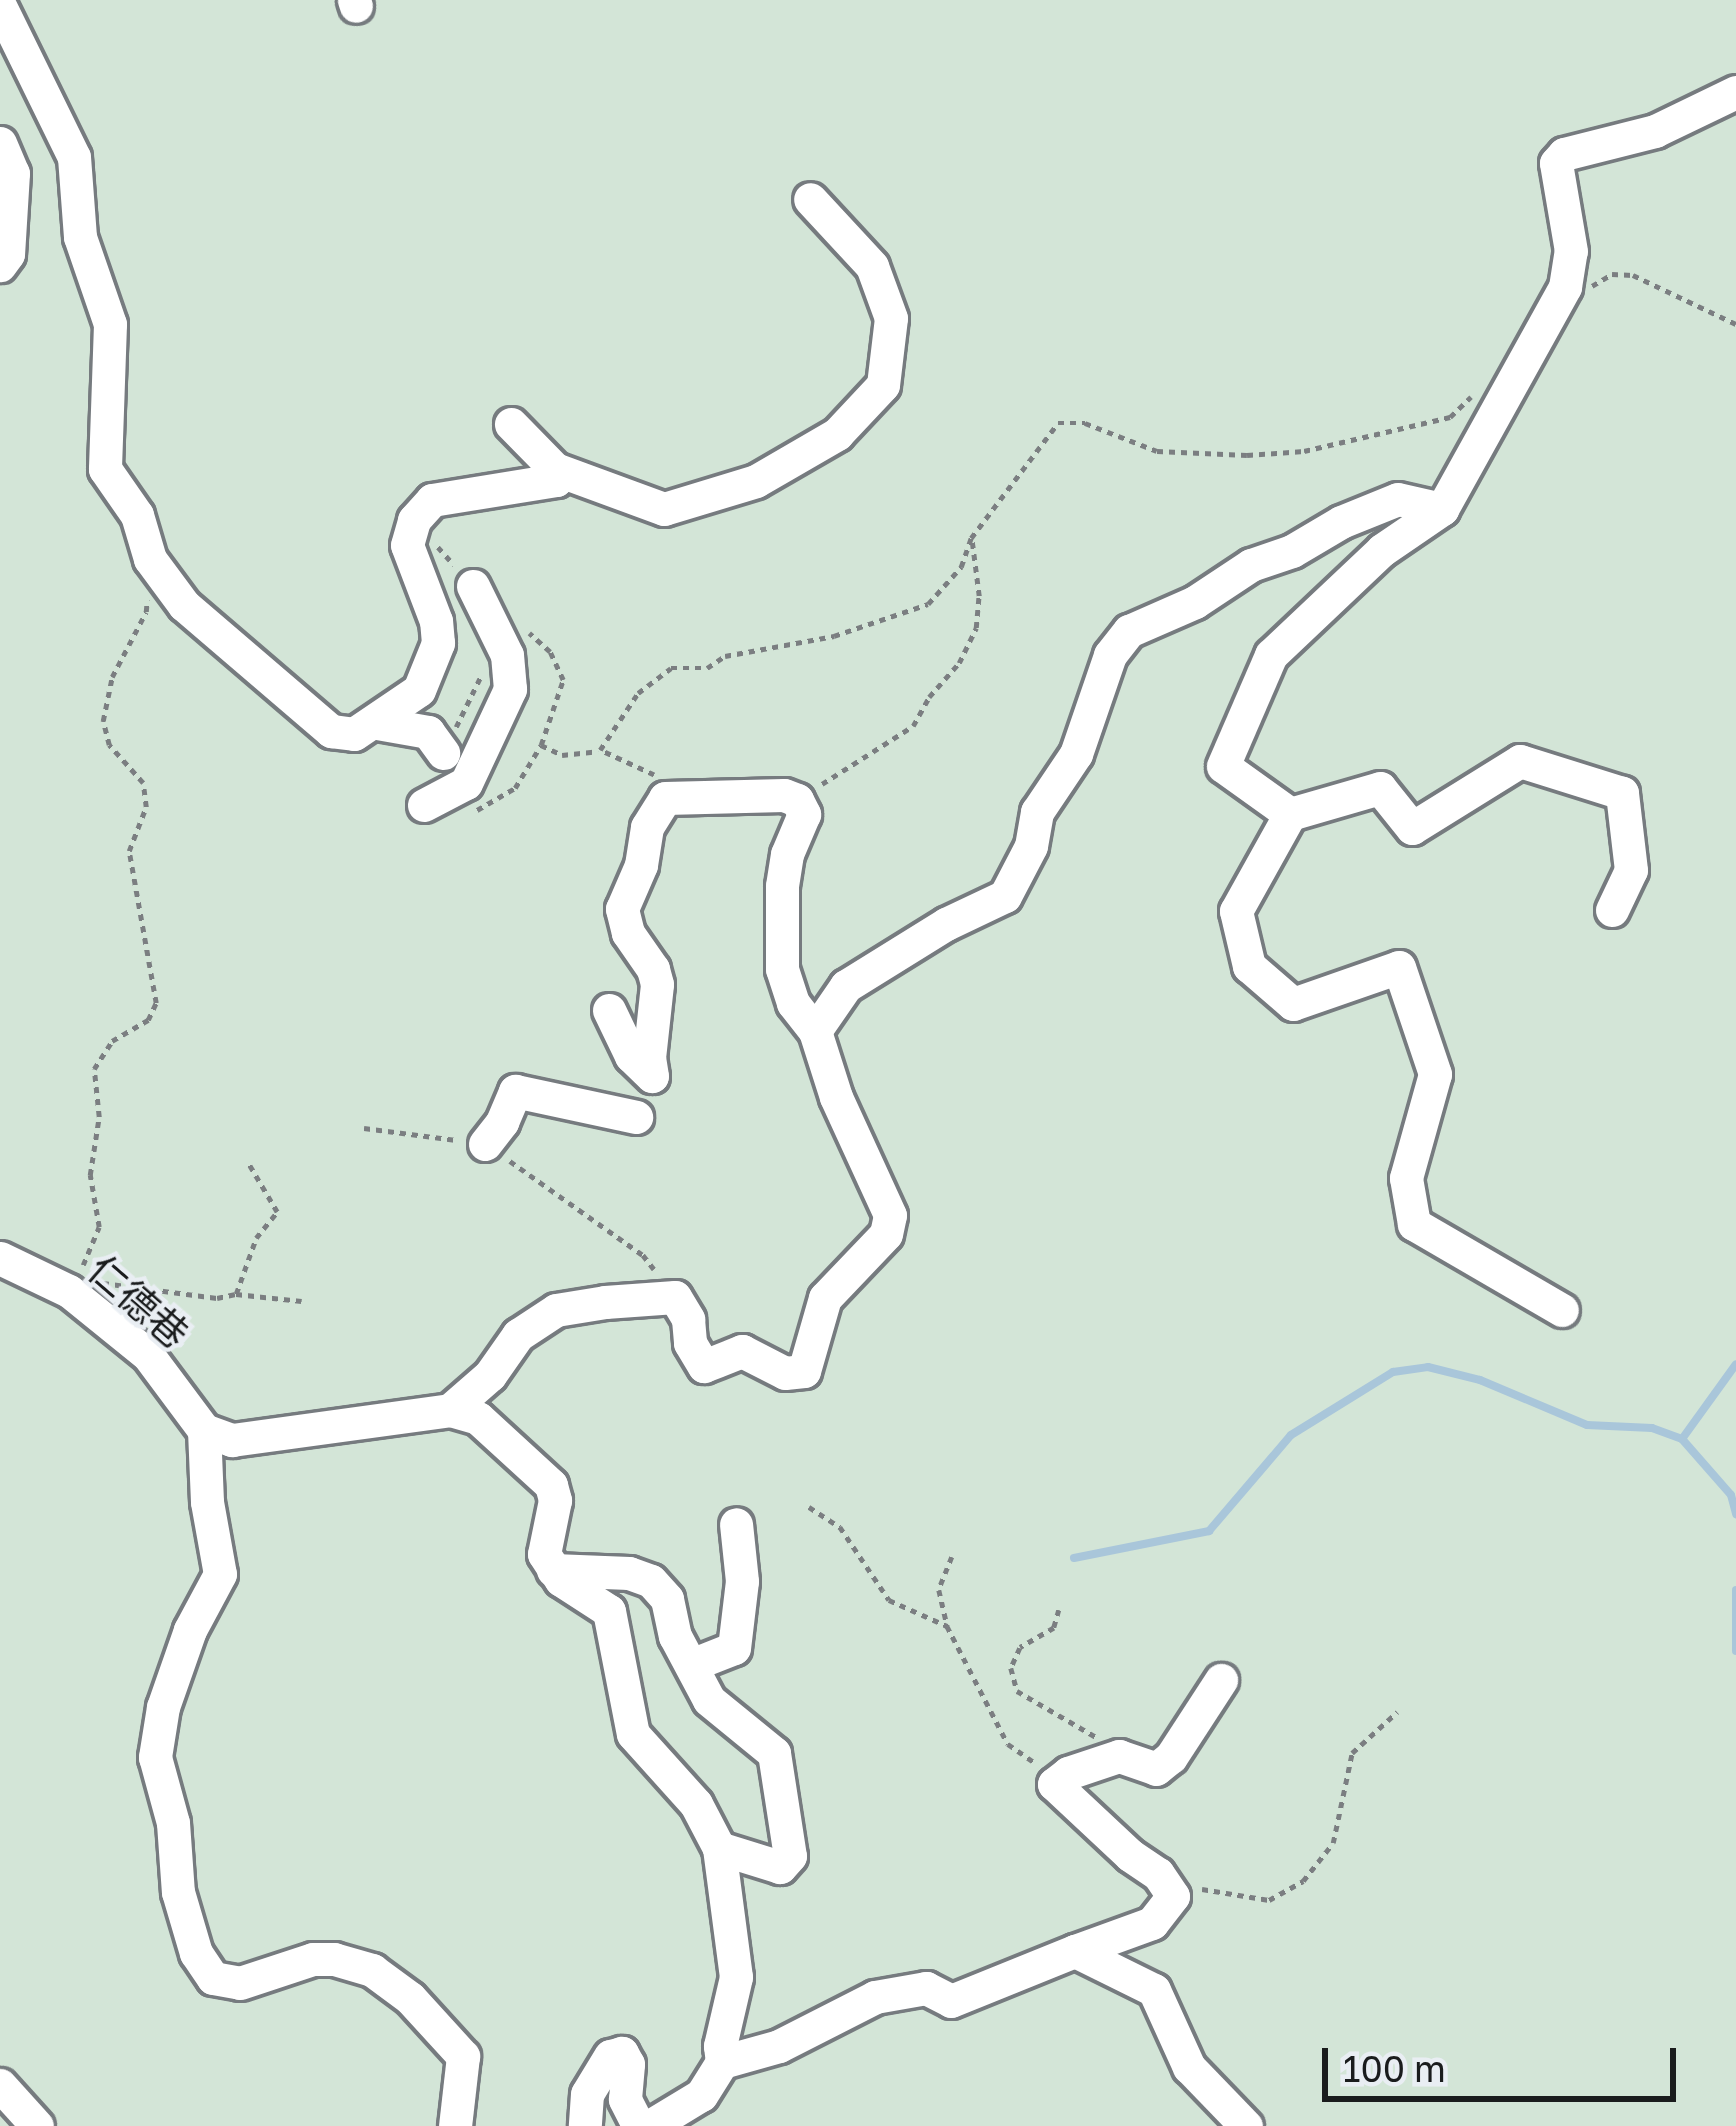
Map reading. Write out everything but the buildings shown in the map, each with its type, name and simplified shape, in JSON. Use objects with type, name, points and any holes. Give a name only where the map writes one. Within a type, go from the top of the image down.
[{"type":"street","points":[[0,6],[74,157],[80,236],[110,324],[105,469],[137,515],[150,559],[184,605],[331,730],[354,734],[377,723],[418,691],[438,644],[436,621],[407,545],[414,520],[432,500],[556,480],[555,469]]},
{"type":"street","points":[[1290,814],[1222,766],[1270,655],[1382,550],[1442,509],[1565,287],[1571,251],[1556,164],[1564,154],[1655,131],[1736,92]]},
{"type":"street","points":[[0,143],[13,173],[8,254],[0,265]]},
{"type":"street","points":[[512,424],[555,469],[664,509],[756,482],[837,434],[883,385],[891,318],[872,266],[810,199]]},
{"type":"street","points":[[815,1030],[846,986],[1005,896],[1030,846],[1037,812],[1076,754],[1110,655],[1129,631],[1195,602],[1251,565],[1292,551],[1341,521],[1398,499],[1442,509]]},
{"type":"street","points":[[424,805],[466,783],[510,689],[507,655],[473,586]]},
{"type":"street","points":[[377,723],[428,732],[443,753]]},
{"type":"street","points":[[1562,1310],[1414,1224],[1406,1178],[1435,1074],[1399,967],[1293,1004],[1249,966],[1236,911],[1290,814],[1380,788],[1412,828],[1520,761],[1622,793],[1631,870],[1612,910]]},
{"type":"street","points":[[450,1410],[490,1375],[518,1335],[556,1310],[675,1297],[704,1366],[742,1351],[785,1373],[804,1371],[825,1298],[886,1234],[890,1215],[836,1097],[815,1030],[794,1003],[782,969],[782,886],[787,854],[804,814],[797,800],[784,795],[688,793],[664,798],[647,827],[641,865],[622,909],[628,933],[657,984],[649,1046],[652,1076],[631,1055],[610,1010]]},
{"type":"street","points":[[485,1144],[502,1122],[515,1091],[636,1117]]},
{"type":"street","name":"仁德巷","points":[[0,1258],[69,1292],[148,1355],[204,1430]]},
{"type":"street","points":[[455,2126],[463,2056],[410,1998],[372,1970],[314,1959],[240,1983],[213,1978],[196,1953],[178,1892],[173,1823],[155,1757],[170,1688],[190,1630],[220,1574],[207,1502],[204,1430],[232,1440],[450,1410],[478,1418],[551,1485],[555,1500],[544,1554],[554,1570],[609,1611],[633,1734],[696,1804],[718,1848],[736,1977],[720,2046],[722,2062],[701,2095],[650,2126],[638,2126],[625,2099],[628,2064],[622,2053],[610,2056],[587,2094],[586,2126]]},
{"type":"street","points":[[691,1665],[734,1648],[742,1581],[736,1524]]},
{"type":"street","points":[[554,1570],[628,1573],[651,1581],[667,1599],[675,1636],[709,1700],[774,1753],[790,1856],[779,1867],[718,1848]]},
{"type":"street","points":[[722,2062],[779,2046],[875,1997],[926,1988],[951,2001],[1152,1923],[1173,1896],[1159,1874],[1130,1855],[1054,1784],[1068,1773],[1119,1756],[1156,1768],[1171,1757],[1221,1680]]},
{"type":"street","points":[[1075,1951],[1154,1990],[1189,2067],[1246,2126]]},
{"type":"street","points":[[0,2085],[38,2126]]},
{"type":"path","points":[[1565,287],[1582,292],[1612,274],[1633,275],[1736,324]]},
{"type":"path","points":[[600,750],[638,693],[671,668],[707,668],[724,656],[833,636],[928,604],[961,568],[971,538],[1058,423],[1085,423],[1157,451],[1190,455],[1304,451],[1450,417],[1473,394],[1509,383]]},
{"type":"path","points":[[797,800],[913,726],[959,663],[976,628],[979,596],[971,538]]},
{"type":"path","points":[[69,1292],[99,1228],[90,1175],[99,1117],[94,1069],[112,1041],[148,1020],[156,1003],[129,851],[146,807],[143,783],[109,746],[103,721],[112,677],[146,612],[150,559]]},
{"type":"path","points":[[541,745],[562,755],[600,750],[651,772],[661,780],[664,798]]},
{"type":"path","points":[[364,1128],[485,1144],[644,1255],[675,1297]]},
{"type":"path","points":[[236,1294],[256,1238],[277,1212],[248,1163]]},
{"type":"path","points":[[69,1292],[92,1281],[217,1298],[236,1294],[302,1300]]},
{"type":"path","points":[[809,1507],[839,1527],[889,1600],[947,1626]]},
{"type":"path","points":[[952,1557],[939,1590],[947,1626],[1008,1744],[1054,1784]]},
{"type":"path","points":[[1059,1610],[1054,1628],[1020,1648],[1011,1668],[1017,1691],[1032,1704],[1079,1722],[1119,1756]]},
{"type":"path","points":[[1173,1896],[1207,1888],[1269,1900],[1303,1881],[1333,1843],[1352,1753],[1396,1712]]},
{"type":"green space","points":[[0,0],[1736,0],[1736,2126],[0,2126]]},
{"type":"waterway","points":[[1682,1439],[1736,1364]]},
{"type":"waterway","points":[[1074,1558],[1209,1531],[1291,1435],[1393,1372],[1428,1367],[1480,1380],[1587,1425],[1652,1428],[1682,1439],[1731,1495],[1736,1514]]},
{"type":"waterway","points":[[1736,1590],[1736,1651]]}]
